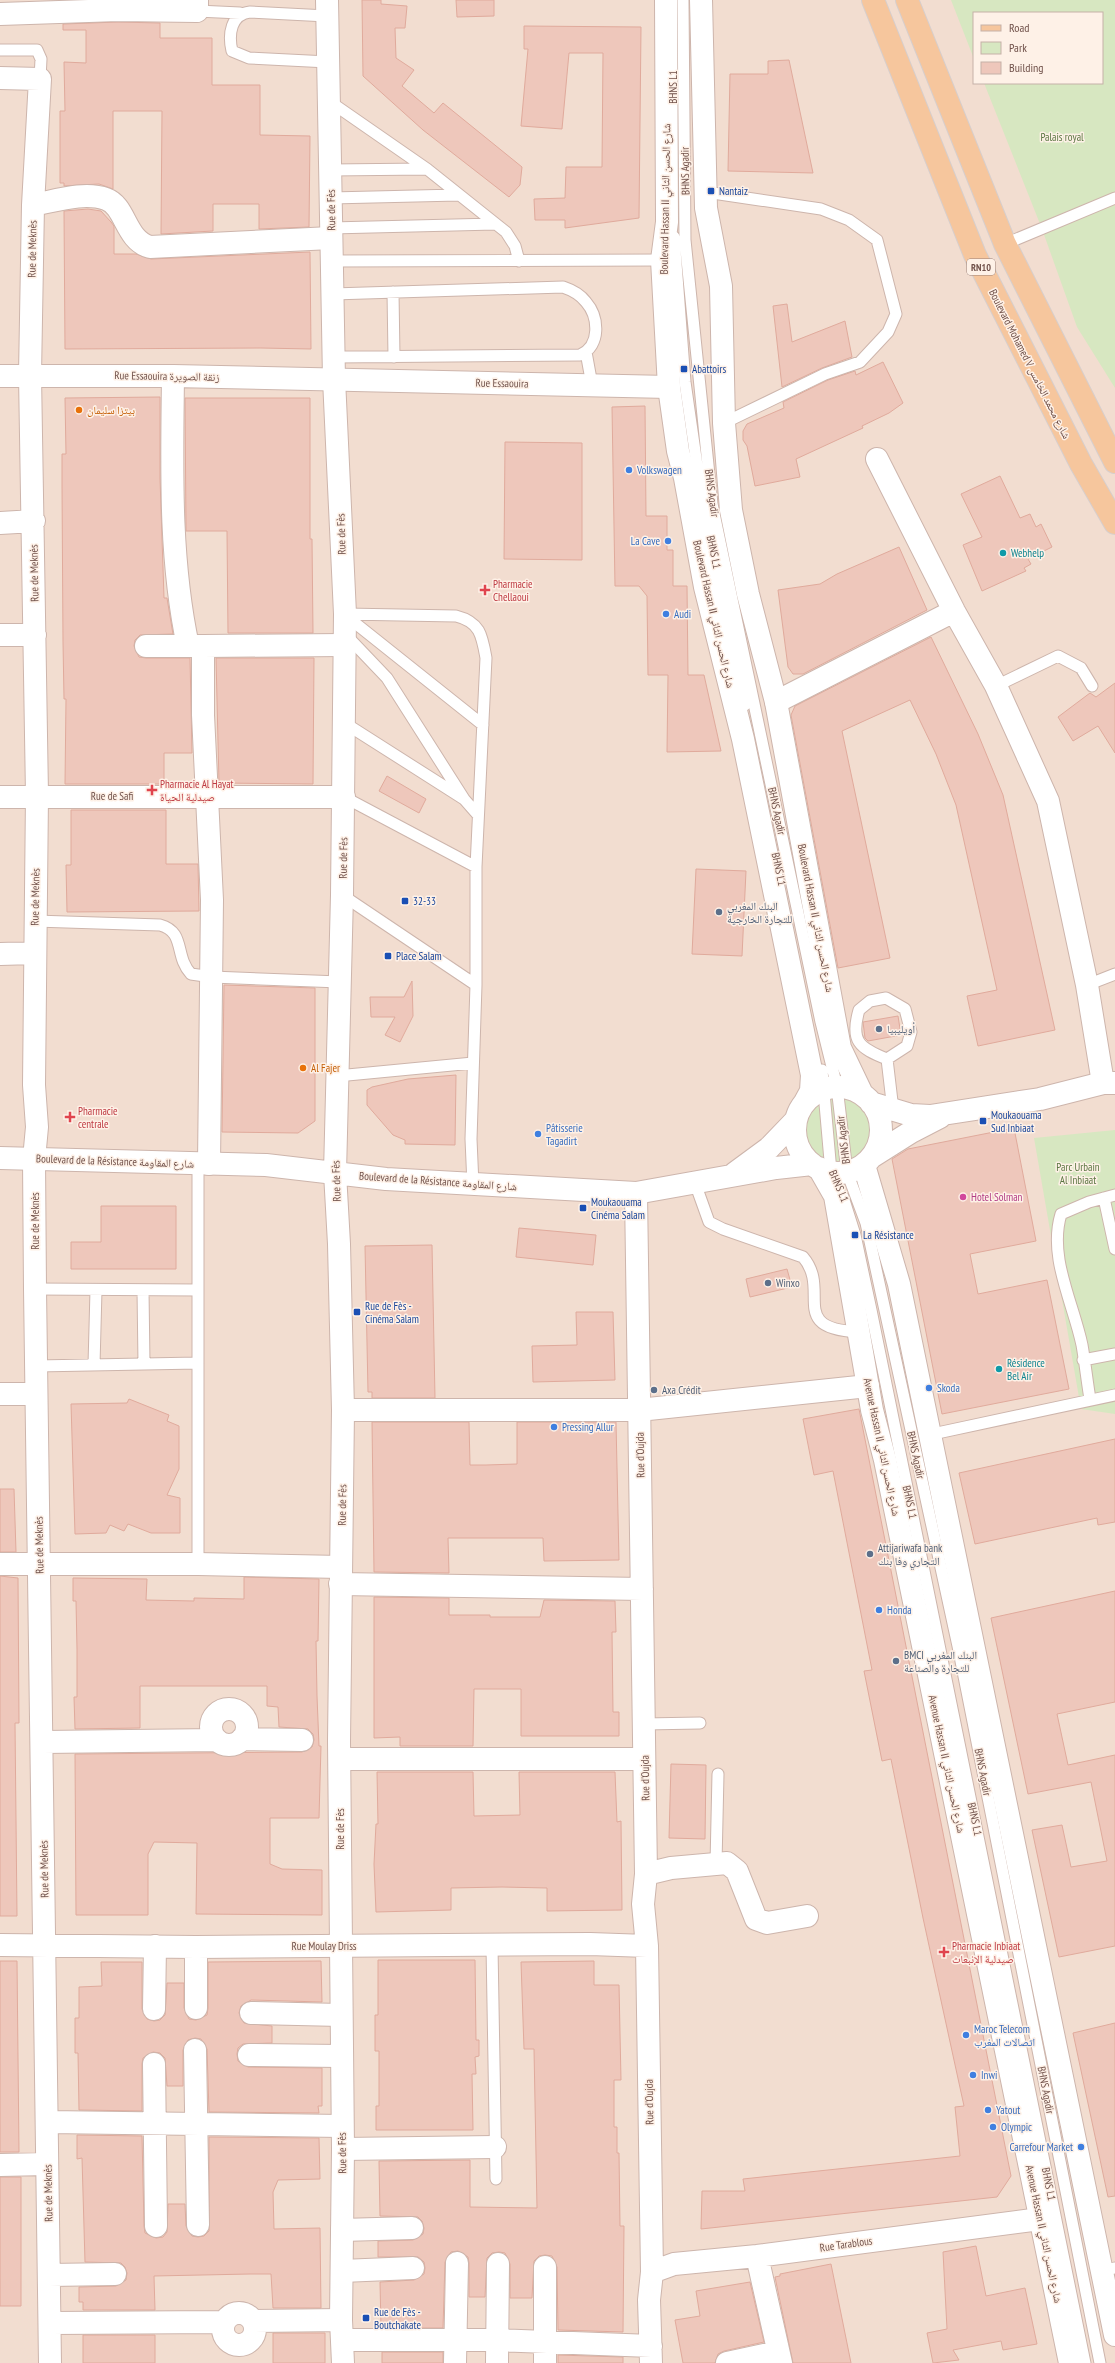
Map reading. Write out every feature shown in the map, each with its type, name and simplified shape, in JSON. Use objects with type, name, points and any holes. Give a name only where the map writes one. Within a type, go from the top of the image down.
[{"type":"main road","name":"Boulevard Mohamed V شارع محمد الخامس","points":[[872,0],[975,255],[1080,464],[1115,523]]},
{"type":"main road","name":"RN10","points":[[907,0],[1005,244],[1115,462]]},
{"type":"main road","points":[[975,255],[1005,244]]},
{"type":"street","name":"Boulevard Hassan II شارع الحسن الثاني","points":[[666,0],[667,222],[662,260],[669,387],[678,451],[685,478],[703,579],[736,710],[812,1075],[811,1091],[815,1100]]},
{"type":"street","name":"Boulevard Hassan II شارع الحسن الثاني","points":[[700,0],[706,208],[721,286],[724,423],[734,533],[776,702],[840,1048],[867,1098]]},
{"type":"street","points":[[0,14],[85,5],[197,5]]},
{"type":"street","name":"Rue de Fès","points":[[327,8],[334,380],[344,631],[344,797],[335,1174],[339,1244],[343,1410],[340,1576],[340,1946],[343,2149],[343,2363]]},
{"type":"street","points":[[0,78],[40,79]]},
{"type":"street","name":"Rue de Meknès","points":[[40,79],[33,205],[30,375],[34,521],[37,795],[34,953],[34,1085],[37,1127],[34,1159],[36,1394],[43,1742],[44,1945],[48,2122],[47,2164],[50,2363]]},
{"type":"street","points":[[33,205],[86,196],[107,199],[116,207],[139,242],[150,247],[331,233]]},
{"type":"street","name":"Rue Essaouira زنقة الصويرة","points":[[0,376],[173,376],[334,380]]},
{"type":"street","points":[[173,376],[172,478],[175,558],[182,615],[196,646],[203,715],[211,863],[212,977],[204,1163]]},
{"type":"street","name":"Rue Essaouira","points":[[334,380],[669,387]]},
{"type":"street","points":[[877,459],[954,611],[996,686],[1048,801],[1109,1083]]},
{"type":"street","points":[[0,522],[34,521]]},
{"type":"street","points":[[776,702],[954,611]]},
{"type":"street","points":[[146,646],[196,646],[344,631]]},
{"type":"street","points":[[0,635],[35,635]]},
{"type":"street","name":"Rue de Safi","points":[[0,797],[37,795],[344,797]]},
{"type":"street","points":[[0,954],[34,953]]},
{"type":"street","name":"Boulevard de la Résistance شارع المقاومة","points":[[867,1098],[893,1110],[914,1115],[949,1114],[1040,1099],[1109,1083]]},
{"type":"street","points":[[841,1166],[881,1135],[878,1112],[867,1098],[850,1089],[815,1100],[795,1134],[799,1147],[841,1166],[899,1284],[928,1435],[1108,2270],[1115,2335]]},
{"type":"street","name":"Boulevard de la Résistance شارع المقاومة","points":[[731,1176],[769,1148],[815,1100]]},
{"type":"street","name":"Boulevard de la Résistance شارع المقاومة","points":[[0,1158],[266,1165],[335,1174],[473,1185],[636,1193],[731,1176],[841,1166],[949,1114]]},
{"type":"street","name":"Avenue Hassan II شارع الحسن الثاني","points":[[841,1166],[835,1196],[868,1386],[877,1432],[885,1460],[1070,2363]]},
{"type":"street","name":"Rue d'Oujda","points":[[636,1193],[646,1874],[643,1904],[647,1946],[652,2272],[649,2300],[651,2354]]},
{"type":"street","points":[[343,1410],[639,1410],[868,1386]]},
{"type":"street","points":[[0,1394],[36,1394]]},
{"type":"street","points":[[0,1564],[198,1564],[340,1576],[642,1588]]},
{"type":"street","points":[[217,1740],[213,1734],[213,1720],[216,1715],[229,1709],[242,1714],[245,1720],[246,1733],[242,1739]]},
{"type":"street","points":[[43,1742],[217,1740],[230,1744],[242,1739],[302,1740]]},
{"type":"street","points":[[340,1759],[644,1759]]},
{"type":"street","points":[[646,1874],[670,1868],[727,1863],[737,1871],[753,1914],[761,1922],[807,1916]]},
{"type":"street","name":"Rue Moulay Driss","points":[[0,1945],[196,1947],[492,1946],[590,1944],[647,1946]]},
{"type":"street","points":[[154,2009],[155,1946]]},
{"type":"street","points":[[196,1947],[196,2008]]},
{"type":"street","points":[[251,2012],[341,2015]]},
{"type":"street","points":[[195,2050],[195,2122],[198,2225]]},
{"type":"street","points":[[249,2055],[341,2056]]},
{"type":"street","points":[[154,2064],[156,2226]]},
{"type":"street","points":[[48,2122],[195,2122],[342,2126]]},
{"type":"street","points":[[343,2149],[495,2147]]},
{"type":"street","points":[[0,2165],[47,2164]]},
{"type":"street","name":"Rue Tarablous","points":[[652,2272],[674,2264],[757,2256],[1040,2219]]},
{"type":"street","points":[[342,2230],[412,2228]]},
{"type":"street","points":[[727,2363],[779,2357],[757,2256]]},
{"type":"street","points":[[455,2363],[454,2339],[457,2263]]},
{"type":"street","points":[[497,2363],[496,2340],[498,2264]]},
{"type":"street","points":[[545,2267],[545,2363]]},
{"type":"street","points":[[342,2271],[413,2268]]},
{"type":"street","points":[[49,2275],[114,2274]]},
{"type":"street","points":[[50,2323],[224,2322],[235,2313],[242,2313],[253,2322],[454,2339],[544,2341],[651,2354]]},
{"type":"lane","name":"BHNS L1","points":[[673,0],[674,248],[685,382],[699,479],[822,1068],[815,1100],[841,1166],[847,1203],[855,1235],[1084,2363]]},
{"type":"lane","name":"BHNS Agadir","points":[[682,0],[685,240],[712,504],[820,1015],[815,1100],[841,1166],[866,1223],[958,1646],[1100,2363]]},
{"type":"lane","points":[[197,5],[240,13],[327,8]]},
{"type":"lane","points":[[240,13],[234,19],[231,47],[232,51],[240,56],[249,58],[328,62]]},
{"type":"lane","points":[[0,50],[37,50],[41,59],[40,79]]},
{"type":"lane","points":[[329,101],[427,169],[495,224],[511,238],[519,261]]},
{"type":"lane","points":[[330,170],[427,169]]},
{"type":"lane","points":[[706,192],[821,209],[849,220],[877,240],[896,314],[888,332],[860,362],[825,374],[724,423]]},
{"type":"lane","points":[[331,198],[458,195]]},
{"type":"lane","points":[[1005,244],[1115,198]]},
{"type":"lane","points":[[331,233],[495,224]]},
{"type":"lane","points":[[332,261],[662,260]]},
{"type":"lane","points":[[332,294],[563,287],[579,294],[591,309],[596,338],[594,344],[586,352],[574,355],[334,357]]},
{"type":"lane","points":[[393,292],[394,357]]},
{"type":"lane","points":[[586,352],[592,385]]},
{"type":"lane","points":[[344,631],[456,616],[469,619],[478,629],[486,658],[476,868],[473,1185]]},
{"type":"lane","points":[[344,631],[483,725]]},
{"type":"lane","points":[[344,631],[387,678],[464,800],[478,815]]},
{"type":"lane","points":[[996,686],[1058,656],[1081,668],[1092,686]]},
{"type":"lane","points":[[343,722],[464,800]]},
{"type":"lane","points":[[344,797],[476,868]]},
{"type":"lane","points":[[342,895],[476,985]]},
{"type":"lane","points":[[35,921],[160,926],[169,928],[175,933],[184,966],[191,974],[212,977],[340,982]]},
{"type":"lane","points":[[1087,985],[1115,974]]},
{"type":"lane","points":[[886,998],[905,1009],[911,1032],[907,1046],[887,1059],[867,1051],[859,1044],[855,1031],[859,1010],[870,1001],[886,998]]},
{"type":"lane","points":[[887,1059],[893,1110]]},
{"type":"lane","points":[[338,1076],[473,1063]]},
{"type":"lane","points":[[198,1564],[198,1290],[204,1163]]},
{"type":"lane","points":[[695,1183],[709,1222],[723,1229],[803,1257],[810,1265],[818,1318],[828,1328],[834,1331],[859,1332]]},
{"type":"lane","points":[[1090,1399],[1083,1360],[1082,1344],[1070,1309],[1061,1269],[1057,1228],[1061,1214],[1110,1196],[1115,1249]]},
{"type":"lane","points":[[35,1289],[198,1290]]},
{"type":"lane","points":[[94,1365],[96,1290]]},
{"type":"lane","points":[[142,1290],[144,1364]]},
{"type":"lane","points":[[1083,1360],[1115,1354]]},
{"type":"lane","points":[[36,1366],[198,1363]]},
{"type":"lane","points":[[928,1435],[1090,1399],[1115,1395]]},
{"type":"lane","points":[[644,1724],[700,1724]]},
{"type":"lane","points":[[716,1864],[718,1774]]},
{"type":"lane","points":[[492,1946],[496,2179]]},
{"type":"shaded area","points":[[0,0],[1115,0],[1115,2363],[0,2363]]},
{"type":"green space","name":"Palais royal","points":[[951,0],[1115,0],[1115,388],[1077,327],[1042,229],[984,84],[1103,84],[1103,12],[973,12],[973,56]]},
{"type":"green space","points":[[838,1096],[851,1099],[862,1106],[869,1117],[872,1130],[869,1143],[862,1154],[851,1161],[838,1164],[825,1161],[814,1154],[807,1143],[804,1130],[807,1117],[814,1106],[825,1099]]},
{"type":"green space","name":"Parc Urbain Al Inbiaat","points":[[1115,1130],[1115,1414],[1081,1409],[1034,1138]]},
{"type":"building","points":[[362,0],[381,0],[381,4],[407,6],[405,28],[395,28],[396,58],[414,70],[402,86],[434,113],[443,103],[522,167],[520,185],[509,197],[423,130],[363,76]]},
{"type":"building","points":[[456,0],[494,0],[494,16],[457,17]]},
{"type":"building","points":[[118,22],[160,23],[160,38],[212,38],[212,85],[260,85],[260,135],[310,136],[309,227],[259,229],[259,204],[213,204],[213,231],[161,234],[162,111],[113,111],[113,189],[99,184],[64,186],[64,183],[60,183],[60,111],[65,111],[64,62],[86,63],[86,30],[63,30],[63,24]]},
{"type":"building","points":[[524,26],[641,27],[639,218],[565,228],[565,220],[535,220],[534,199],[565,198],[566,167],[602,167],[603,53],[569,53],[562,129],[521,126],[528,49],[524,49]]},
{"type":"building","points":[[789,60],[813,173],[728,171],[730,74],[768,74],[768,61]]},
{"type":"building","points":[[88,209],[101,211],[114,226],[114,254],[136,254],[151,259],[310,252],[311,349],[65,349],[64,211]]},
{"type":"building","points":[[787,304],[792,342],[845,321],[852,357],[822,368],[782,387],[773,306]]},
{"type":"building","points":[[883,362],[903,403],[889,413],[862,426],[863,428],[796,459],[800,477],[755,486],[747,446],[743,440],[743,431],[747,424],[784,408],[783,402],[828,380],[855,371],[856,375]]},
{"type":"building","points":[[160,397],[160,478],[164,598],[167,598],[173,634],[140,635],[135,640],[134,646],[139,657],[190,658],[192,753],[164,753],[164,784],[65,784],[66,699],[64,699],[63,642],[62,454],[66,454],[65,398]]},
{"type":"building","points":[[185,398],[310,398],[310,539],[312,539],[313,633],[228,633],[227,531],[186,531]]},
{"type":"building","points":[[645,406],[646,516],[667,516],[667,550],[673,550],[673,586],[687,586],[688,675],[704,675],[721,751],[667,752],[668,675],[648,675],[647,596],[639,586],[615,586],[612,407]]},
{"type":"building","points":[[505,442],[582,443],[582,560],[504,559]]},
{"type":"building","name":"Webhelp","points":[[1000,476],[1020,518],[1030,514],[1036,527],[1041,524],[1052,547],[1028,559],[1031,564],[1024,568],[1026,571],[982,591],[963,545],[982,537],[961,494]]},
{"type":"building","points":[[899,547],[927,610],[803,674],[793,674],[788,667],[778,590],[820,584],[837,574]]},
{"type":"building","points":[[931,637],[978,734],[1003,795],[1055,1030],[978,1046],[967,996],[997,990],[956,805],[936,754],[910,700],[842,731],[890,958],[838,968],[791,715],[795,706]]},
{"type":"building","points":[[216,658],[314,658],[313,784],[219,783]]},
{"type":"building","points":[[1115,683],[1115,753],[1098,726],[1073,741],[1058,717],[1090,693],[1096,697]]},
{"type":"building","points":[[387,776],[426,799],[419,813],[379,791]]},
{"type":"building","points":[[71,810],[166,810],[166,864],[198,864],[199,911],[67,912],[66,865],[71,865]]},
{"type":"building","name":"البنك المغربي للتجارة الخارجية","points":[[696,869],[746,871],[742,956],[692,954]]},
{"type":"building","points":[[412,981],[413,1016],[400,1042],[385,1035],[395,1017],[371,1017],[370,997],[404,997]]},
{"type":"building","points":[[224,985],[315,988],[315,1121],[298,1133],[222,1132]]},
{"type":"building","name":"أويليبيا","points":[[898,1016],[901,1035],[868,1041],[865,1038],[863,1022]]},
{"type":"building","points":[[456,1075],[455,1145],[405,1144],[405,1140],[393,1135],[367,1105],[367,1090],[372,1087],[408,1079]]},
{"type":"building","points":[[1014,1128],[1036,1241],[970,1254],[978,1294],[1047,1280],[1069,1389],[942,1414],[892,1159],[908,1149]]},
{"type":"building","points":[[101,1206],[176,1206],[176,1269],[71,1269],[71,1242],[101,1242]]},
{"type":"building","points":[[519,1228],[596,1235],[593,1265],[516,1257]]},
{"type":"building","points":[[432,1245],[435,1398],[372,1398],[372,1392],[368,1392],[365,1246]]},
{"type":"building","points":[[787,1269],[792,1287],[750,1297],[746,1279]]},
{"type":"building","points":[[576,1312],[613,1312],[615,1380],[533,1382],[532,1346],[577,1345]]},
{"type":"building","points":[[129,1399],[169,1415],[167,1421],[179,1426],[179,1469],[167,1495],[180,1498],[180,1533],[151,1533],[128,1524],[124,1531],[110,1525],[106,1533],[75,1534],[71,1404],[127,1403]]},
{"type":"building","points":[[859,1409],[1011,2176],[997,2197],[701,2229],[702,2191],[745,2191],[743,2179],[960,2156],[955,2107],[964,2106],[923,1918],[891,1759],[882,1761],[864,1671],[872,1670],[833,1471],[814,1475],[803,1419]]},
{"type":"building","points":[[372,1422],[469,1422],[470,1465],[486,1465],[517,1464],[517,1422],[616,1422],[619,1560],[544,1561],[543,1538],[448,1538],[449,1573],[374,1572]]},
{"type":"building","points":[[1115,1439],[1115,1522],[1098,1525],[1097,1518],[975,1544],[959,1473]]},
{"type":"building","points":[[0,1489],[14,1489],[16,1552],[0,1552]]},
{"type":"building","points":[[0,1576],[18,1578],[19,1723],[15,1723],[17,1916],[0,1916]]},
{"type":"building","points":[[244,1577],[319,1579],[318,1641],[316,1641],[319,1746],[321,1746],[319,1818],[270,1818],[270,1864],[282,1869],[322,1870],[322,1915],[196,1914],[197,1843],[154,1842],[148,1854],[148,1915],[76,1915],[75,1754],[302,1752],[312,1747],[314,1740],[313,1734],[308,1729],[279,1727],[278,1707],[267,1706],[267,1686],[140,1686],[140,1728],[75,1729],[74,1697],[77,1697],[77,1649],[76,1601],[73,1601],[73,1578],[147,1579],[146,1600],[194,1601],[194,1598],[244,1599]]},
{"type":"building","points":[[1115,1591],[1115,1702],[1057,1714],[1068,1765],[1115,1755],[1115,1946],[1059,1957],[1032,1830],[1062,1825],[1071,1867],[1107,1861],[1091,1782],[1028,1794],[991,1618]]},
{"type":"building","points":[[374,1597],[449,1598],[449,1615],[490,1615],[490,1617],[540,1617],[544,1600],[615,1601],[616,1632],[612,1632],[613,1712],[619,1712],[619,1736],[521,1736],[521,1689],[474,1689],[473,1746],[400,1746],[400,1737],[374,1738]]},
{"type":"building","points":[[671,1764],[706,1765],[705,1839],[669,1838]]},
{"type":"building","points":[[377,1772],[473,1772],[474,1816],[520,1815],[519,1772],[615,1772],[617,1822],[621,1821],[622,1910],[547,1911],[547,1888],[502,1887],[451,1888],[451,1910],[376,1912],[374,1864],[376,1824],[378,1824]]},
{"type":"building","points":[[378,1960],[475,1960],[476,2040],[479,2040],[479,2056],[475,2057],[476,2074],[472,2074],[473,2130],[376,2130],[376,2106],[379,2106],[379,2051],[375,2051],[375,2015],[378,2015]]},
{"type":"building","points":[[0,1961],[17,1961],[19,2152],[0,2152]]},
{"type":"building","points":[[321,1961],[322,2002],[251,2000],[241,2006],[239,2013],[244,2023],[272,2026],[272,2043],[243,2044],[238,2048],[237,2054],[238,2061],[248,2067],[322,2068],[322,2106],[318,2106],[319,2113],[209,2112],[207,2049],[201,2039],[195,2038],[188,2040],[183,2050],[183,2086],[167,2086],[165,2058],[160,2053],[153,2052],[143,2058],[142,2111],[79,2110],[78,2053],[75,2053],[75,2018],[79,2018],[79,1987],[102,1986],[101,1962],[142,1962],[142,2009],[147,2019],[154,2021],[160,2020],[165,2015],[167,1983],[184,1983],[184,2008],[189,2019],[196,2020],[207,2015],[208,1962]]},
{"type":"building","points":[[594,1961],[594,1985],[619,1985],[621,2080],[614,2080],[614,2127],[617,2127],[617,2153],[619,2153],[620,2226],[624,2226],[623,2332],[558,2330],[557,2267],[552,2256],[539,2256],[534,2261],[532,2298],[510,2298],[510,2264],[505,2253],[492,2253],[487,2258],[485,2297],[469,2297],[468,2257],[458,2251],[451,2252],[445,2262],[443,2328],[381,2328],[380,2282],[414,2280],[424,2274],[425,2268],[424,2262],[418,2257],[378,2257],[378,2241],[413,2240],[423,2234],[424,2228],[422,2221],[418,2217],[380,2216],[379,2161],[470,2160],[470,2207],[537,2208],[534,2049],[524,2049],[521,1962]]},
{"type":"building","points":[[1115,2023],[1115,2196],[1108,2197],[1073,2033]]},
{"type":"building","points":[[77,2135],[142,2136],[144,2226],[145,2233],[156,2238],[163,2237],[167,2232],[168,2204],[185,2204],[186,2226],[192,2236],[204,2236],[209,2231],[209,2137],[319,2138],[320,2179],[278,2180],[273,2192],[274,2229],[320,2228],[321,2308],[273,2308],[271,2274],[250,2274],[154,2276],[155,2310],[83,2310],[83,2302],[79,2302],[79,2287],[116,2286],[126,2280],[127,2273],[125,2267],[121,2263],[85,2262],[82,2158],[77,2159]]},
{"type":"building","points":[[0,2177],[21,2177],[21,2306],[0,2306]]},
{"type":"building","points":[[976,2246],[986,2296],[1025,2288],[1037,2344],[1003,2350],[1001,2341],[953,2350],[959,2360],[933,2363],[927,2333],[947,2329],[943,2252]]},
{"type":"building","points":[[831,2264],[851,2363],[793,2363],[775,2277],[780,2276],[780,2274]]},
{"type":"building","points":[[750,2282],[764,2342],[724,2351],[718,2354],[715,2363],[683,2363],[675,2320],[700,2316],[696,2291]]},
{"type":"building","points":[[273,2333],[325,2333],[325,2363],[273,2363]]},
{"type":"building","points":[[83,2335],[155,2335],[155,2363],[83,2363]]},
{"type":"building","points":[[382,2352],[443,2352],[443,2363],[382,2363]]},
{"type":"building","points":[[558,2355],[623,2357],[623,2363],[558,2363]]},
{"type":"place","name":"Nantaiz","points":[[711,191]]},
{"type":"place","name":"Abattoirs","points":[[684,369]]},
{"type":"place","name":"بيتزا سليمان","points":[[79,410]]},
{"type":"place","name":"Volkswagen","points":[[629,470]]},
{"type":"place","name":"La Cave","points":[[668,541]]},
{"type":"place","name":"Webhelp","points":[[1003,553]]},
{"type":"place","name":"Pharmacie Chellaoui","points":[[485,590]]},
{"type":"place","name":"Audi","points":[[666,614]]},
{"type":"place","name":"Pharmacie Al Hayat صيدلية الحياة","points":[[152,790]]},
{"type":"place","name":"32-33","points":[[405,901]]},
{"type":"place","name":"البنك المغربي للتجارة الخارجية","points":[[719,912]]},
{"type":"place","name":"Place Salam","points":[[388,956]]},
{"type":"place","name":"أويليبيا","points":[[879,1029]]},
{"type":"place","name":"Al Fajer","points":[[303,1068]]},
{"type":"place","name":"Pharmacie centrale","points":[[70,1117]]},
{"type":"place","name":"Moukaouama Sud Inbiaat","points":[[983,1121]]},
{"type":"place","name":"Pâtisserie Tagadirt","points":[[538,1134]]},
{"type":"place","name":"Hotel Solman","points":[[963,1197]]},
{"type":"place","name":"Moukaouama Cinéma Salam","points":[[583,1208]]},
{"type":"place","name":"La Résistance","points":[[855,1235]]},
{"type":"place","name":"Winxo","points":[[768,1283]]},
{"type":"place","name":"Rue de Fès - Cinéma Salam","points":[[357,1312]]},
{"type":"place","name":"Résidence Bel Air","points":[[999,1369]]},
{"type":"place","name":"Skoda","points":[[929,1388]]},
{"type":"place","name":"Axa Crédit","points":[[654,1390]]},
{"type":"place","name":"Pressing Allur","points":[[554,1427]]},
{"type":"place","name":"Attijariwafa bank التجاري وفا بنك","points":[[870,1554]]},
{"type":"place","name":"Honda","points":[[879,1610]]},
{"type":"place","name":"BMCI البنك المغربي للتجارة والصناعة","points":[[896,1661]]},
{"type":"place","name":"Pharmacie Inbiaat صيدلية الإنبعاث","points":[[944,1952]]},
{"type":"place","name":"Maroc Telecom اتصالات المغرب","points":[[966,2035]]},
{"type":"place","name":"Inwi","points":[[973,2075]]},
{"type":"place","name":"Yatout","points":[[988,2110]]},
{"type":"place","name":"Olympic","points":[[993,2127]]},
{"type":"place","name":"Carrefour Market","points":[[1081,2147]]},
{"type":"place","name":"Rue de Fès - Boutchakate","points":[[366,2318]]}]
